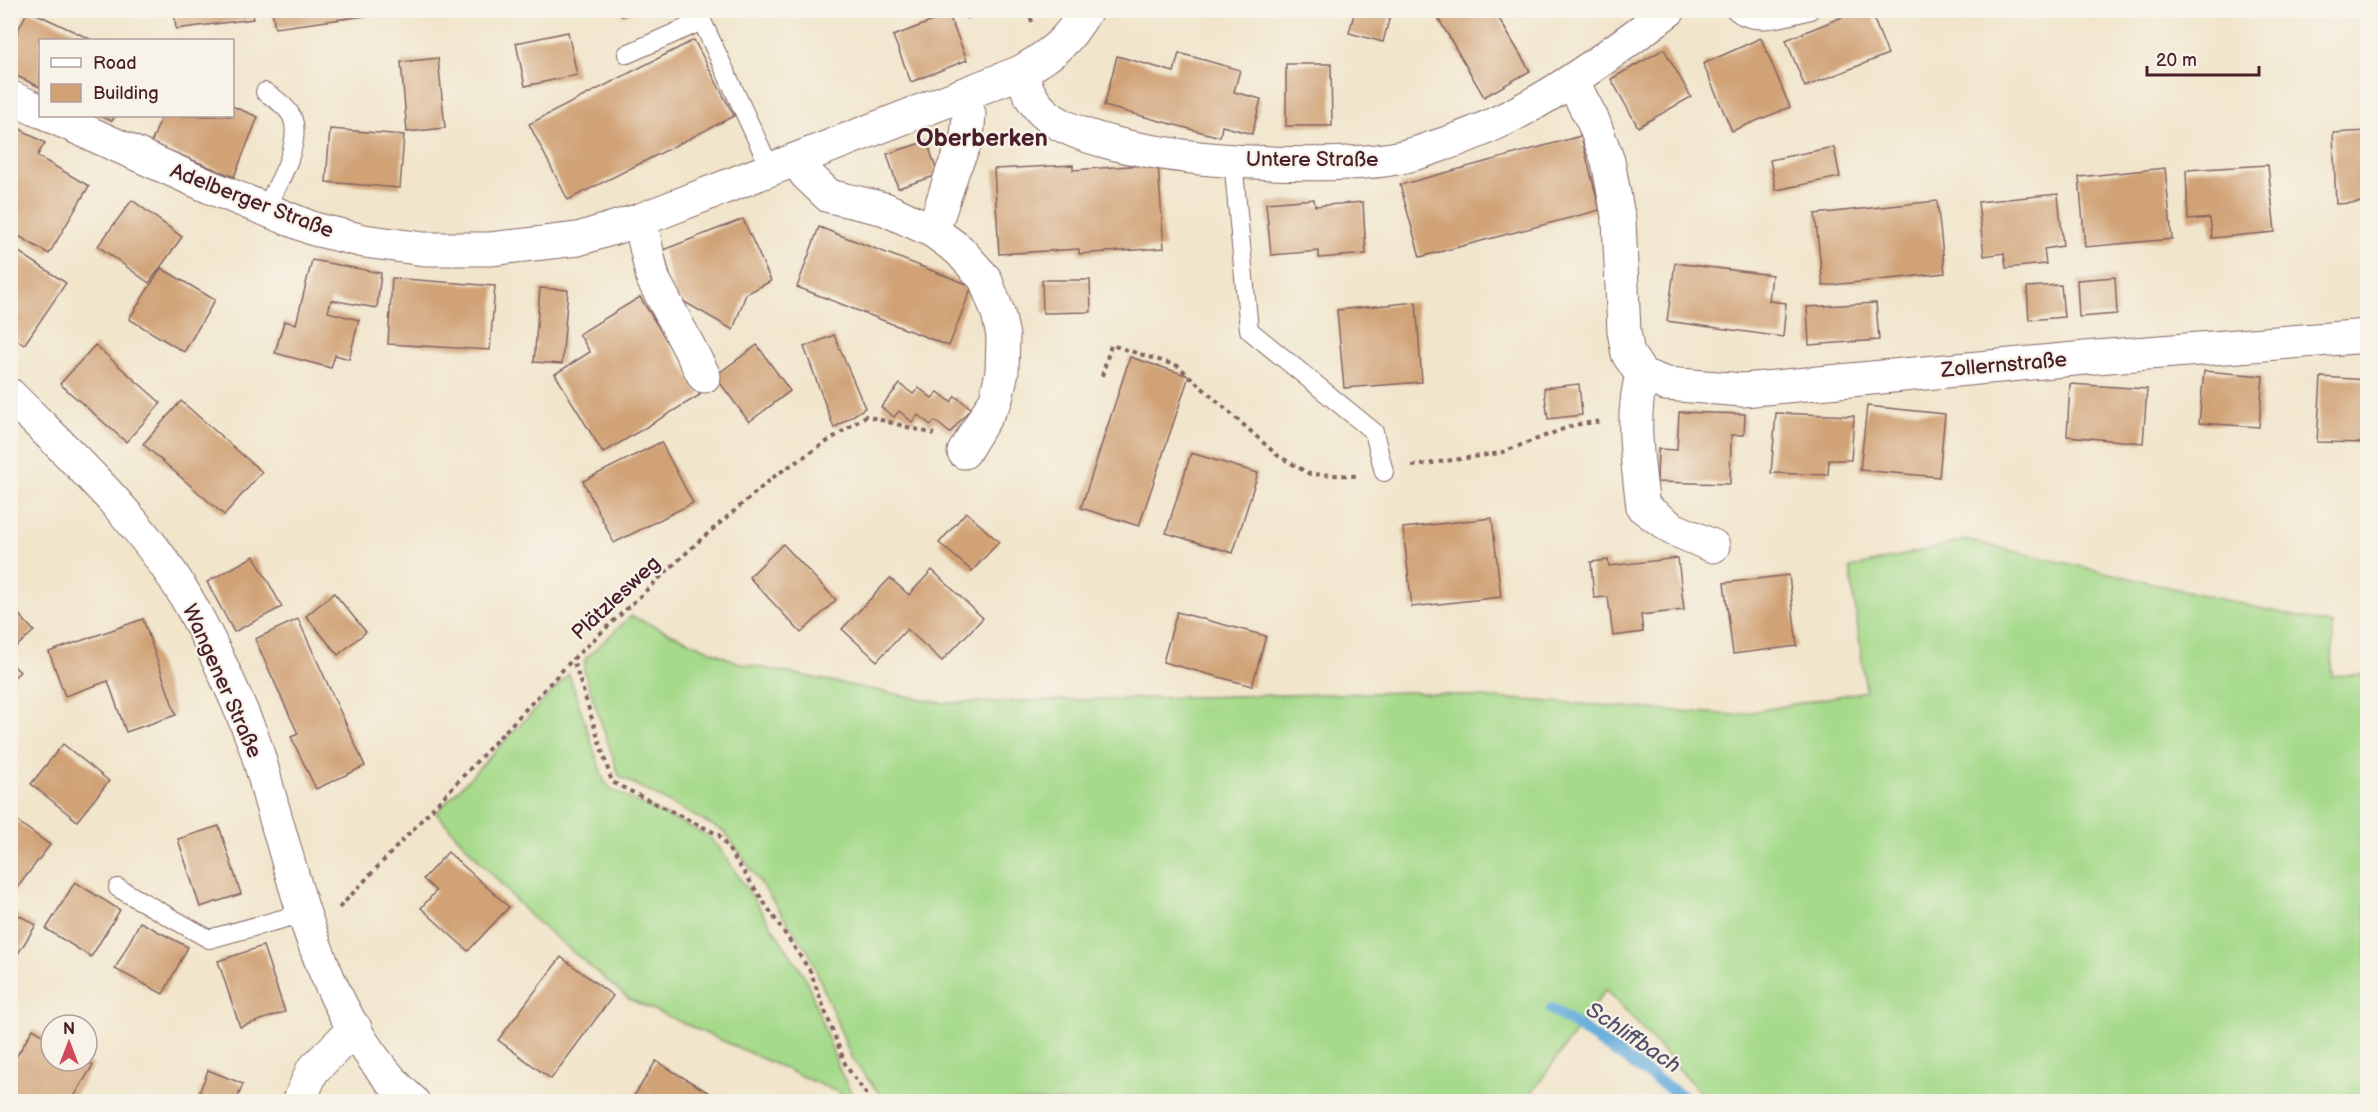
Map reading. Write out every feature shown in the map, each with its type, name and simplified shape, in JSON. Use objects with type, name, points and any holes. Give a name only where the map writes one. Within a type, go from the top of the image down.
[{"type":"street","name":"Adelberger Straße","points":[[53,117],[147,160],[324,231],[364,241],[424,249],[490,249],[578,239],[640,220],[1021,72],[1060,48],[1072,35],[1086,10]]},
{"type":"street","name":"Untere Straße","points":[[1021,72],[1030,97],[1049,117],[1082,134],[1140,151],[1233,160],[1322,163],[1391,159],[1437,147],[1515,115],[1572,81],[1669,10]]},
{"type":"street","points":[[1572,81],[1593,121],[1608,161],[1619,221],[1624,331],[1628,354],[1642,375],[1637,393],[1635,416],[1643,507],[1673,529],[1713,546]]},
{"type":"street","points":[[933,231],[953,170],[967,138],[969,114],[962,95]]},
{"type":"street","points":[[10,97],[39,111]]},
{"type":"street","points":[[784,165],[806,174],[829,196],[885,209],[933,231],[958,250],[985,279],[998,313],[1003,336],[1002,372],[996,399],[964,452]]},
{"type":"street","points":[[640,220],[653,279],[704,376]]},
{"type":"street","name":"Zollernstraße","points":[[1642,375],[1675,386],[1743,390],[2097,357],[2367,336]]},
{"type":"street","name":"Wangener Straße","points":[[10,395],[86,471],[143,538],[185,597],[252,738],[308,925],[329,983],[389,1080],[413,1101]]},
{"type":"street","points":[[299,1101],[312,1071],[355,1028]]},
{"type":"lane","points":[[1735,10],[1741,16],[1777,20],[1810,10]]},
{"type":"lane","points":[[627,54],[702,16],[784,165]]},
{"type":"lane","points":[[265,92],[279,102],[292,117],[296,140],[265,208]]},
{"type":"lane","points":[[1233,160],[1249,330],[1374,432],[1383,472]]},
{"type":"lane","points":[[118,888],[209,939],[308,925]]},
{"type":"path","name":"Plätzlesweg","points":[[872,1101],[846,1066],[810,971],[719,835],[612,782],[573,659],[698,542],[776,475],[866,416],[949,438],[964,452]]},
{"type":"path","points":[[308,925],[573,659]]},
{"type":"green space","points":[[1966,540],[2333,625],[2332,676],[2367,674],[2367,1101],[1708,1101],[1606,989],[1526,1101],[885,1101],[852,1059],[809,953],[725,832],[619,776],[584,672],[585,659],[631,616],[739,663],[941,703],[1410,692],[1736,715],[1866,691],[1850,568]]},
{"type":"green space","points":[[569,674],[604,781],[612,790],[707,835],[719,847],[806,978],[839,1069],[855,1100],[629,999],[530,916],[436,813]]},
{"type":"building","points":[[28,10],[90,39],[39,39],[39,87],[10,73],[10,47]]},
{"type":"building","points":[[174,10],[251,10],[253,19],[176,29]]},
{"type":"building","points":[[272,10],[380,10],[380,14],[275,28]]},
{"type":"building","points":[[620,10],[635,10],[635,11],[622,16]]},
{"type":"building","points":[[963,10],[985,10],[967,19]]},
{"type":"building","points":[[1355,10],[1370,10],[1390,16],[1383,42],[1349,33]]},
{"type":"building","points":[[1450,10],[1482,10],[1484,13],[1494,10],[1530,71],[1484,97],[1438,18]]},
{"type":"building","points":[[1859,10],[1870,10],[1888,54],[1805,87],[1786,40]]},
{"type":"building","points":[[949,15],[967,60],[911,82],[893,36]]},
{"type":"building","points":[[568,32],[577,75],[525,86],[516,43]]},
{"type":"building","points":[[1761,38],[1790,107],[1732,131],[1703,64]]},
{"type":"building","points":[[694,40],[734,116],[568,200],[529,124]]},
{"type":"building","points":[[1664,49],[1691,97],[1638,127],[1611,79]]},
{"type":"building","points":[[1179,53],[1240,70],[1234,92],[1261,99],[1252,134],[1222,126],[1220,137],[1104,106],[1117,56],[1174,72]]},
{"type":"building","points":[[438,58],[445,128],[407,132],[401,62]]},
{"type":"building","points":[[1286,64],[1331,64],[1332,126],[1286,126]]},
{"type":"building","points":[[234,107],[258,117],[234,177],[151,143],[162,117],[234,117]]},
{"type":"building","points":[[102,117],[114,117],[112,121]]},
{"type":"building","points":[[10,123],[45,143],[37,156],[89,186],[49,254],[10,231]]},
{"type":"building","points":[[330,129],[404,135],[400,188],[326,182]]},
{"type":"building","points":[[2368,131],[2368,202],[2336,204],[2333,133]]},
{"type":"building","points":[[1581,136],[1600,210],[1420,257],[1400,185]]},
{"type":"building","points":[[927,141],[938,175],[898,188],[887,154]]},
{"type":"building","points":[[1834,147],[1840,177],[1776,190],[1770,160]]},
{"type":"building","points":[[1158,164],[1164,248],[1079,254],[1079,249],[999,254],[994,169],[1073,165],[1073,170]]},
{"type":"building","points":[[2268,165],[2275,232],[2212,238],[2210,218],[2188,220],[2186,170]]},
{"type":"building","points":[[2165,168],[2172,239],[2085,247],[2079,177]]},
{"type":"building","points":[[2058,194],[2063,246],[2044,249],[2046,264],[2006,268],[2004,253],[1984,256],[1978,202]]},
{"type":"building","points":[[1314,199],[1315,206],[1363,202],[1366,254],[1319,258],[1319,251],[1271,255],[1266,203]]},
{"type":"building","points":[[132,200],[182,237],[149,283],[98,246]]},
{"type":"building","points":[[1937,201],[1945,273],[1823,286],[1815,214]]},
{"type":"building","points":[[743,219],[771,281],[746,294],[733,330],[676,297],[663,250]]},
{"type":"building","points":[[819,227],[972,286],[949,346],[797,287]]},
{"type":"building","points":[[10,246],[66,283],[24,345],[10,335]]},
{"type":"building","points":[[312,260],[381,273],[377,308],[331,300],[328,312],[359,320],[349,359],[335,355],[331,368],[275,353],[284,321],[296,324]]},
{"type":"building","points":[[1675,263],[1772,275],[1769,301],[1786,303],[1783,337],[1667,321]]},
{"type":"building","points":[[161,268],[215,300],[184,352],[129,319]]},
{"type":"building","points":[[2115,277],[2117,314],[2079,317],[2077,280]]},
{"type":"building","points":[[392,278],[495,286],[490,350],[388,344]]},
{"type":"building","points":[[1042,280],[1090,280],[1091,312],[1043,313]]},
{"type":"building","points":[[2061,285],[2064,317],[2029,320],[2027,287]]},
{"type":"building","points":[[540,288],[568,290],[562,364],[534,362]]},
{"type":"building","points":[[640,297],[700,395],[603,453],[555,374],[590,352],[579,334]]},
{"type":"building","points":[[1416,302],[1422,382],[1344,388],[1337,310]]},
{"type":"building","points":[[1876,303],[1879,340],[1809,345],[1807,307]]},
{"type":"building","points":[[834,335],[865,408],[834,428],[804,347]]},
{"type":"building","points":[[95,345],[161,403],[126,442],[60,384]]},
{"type":"building","points":[[757,345],[790,391],[749,422],[715,376]]},
{"type":"building","points":[[1130,357],[1189,376],[1139,526],[1081,508]]},
{"type":"building","points":[[2204,371],[2263,376],[2259,427],[2199,423]]},
{"type":"building","points":[[2321,377],[2368,380],[2368,443],[2317,442]]},
{"type":"building","points":[[900,384],[913,394],[919,388],[932,398],[938,392],[951,402],[955,396],[971,408],[950,433],[935,421],[931,425],[918,415],[912,422],[899,411],[894,417],[881,407]]},
{"type":"building","points":[[1579,384],[1582,415],[1548,419],[1544,388]]},
{"type":"building","points":[[2070,384],[2147,389],[2143,443],[2067,436]]},
{"type":"building","points":[[181,401],[262,472],[224,515],[143,444]]},
{"type":"building","points":[[1867,406],[1945,414],[1939,477],[1860,470]]},
{"type":"building","points":[[1679,412],[1745,414],[1744,435],[1731,435],[1730,484],[1657,482],[1658,449],[1677,450]]},
{"type":"building","points":[[1776,413],[1854,416],[1851,460],[1829,460],[1828,475],[1771,473]]},
{"type":"building","points":[[661,442],[693,503],[614,543],[583,481]]},
{"type":"building","points":[[1191,453],[1258,473],[1233,553],[1166,533]]},
{"type":"building","points":[[966,512],[999,542],[972,571],[939,543]]},
{"type":"building","points":[[1492,518],[1501,597],[1412,607],[1403,528]]},
{"type":"building","points":[[783,544],[836,600],[801,633],[749,577]]},
{"type":"building","points":[[254,556],[282,607],[234,632],[207,582]]},
{"type":"building","points":[[1678,558],[1684,610],[1641,615],[1643,632],[1613,636],[1608,597],[1594,598],[1591,562],[1608,560],[1609,566]]},
{"type":"building","points":[[932,570],[983,618],[942,661],[907,629],[877,661],[842,629],[890,578],[909,595]]},
{"type":"building","points":[[1789,575],[1797,646],[1733,654],[1724,583]]},
{"type":"building","points":[[334,593],[366,632],[338,655],[306,616]]},
{"type":"building","points":[[10,605],[34,631],[10,652]]},
{"type":"building","points":[[1177,612],[1266,636],[1252,686],[1163,662]]},
{"type":"building","points":[[143,619],[176,715],[126,732],[108,681],[65,696],[49,652]]},
{"type":"building","points":[[298,619],[365,766],[316,789],[291,737],[298,734],[255,639]]},
{"type":"building","points":[[10,662],[20,672],[10,680]]},
{"type":"building","points":[[63,744],[109,781],[77,821],[31,784]]},
{"type":"building","points":[[10,816],[50,845],[10,897]]},
{"type":"building","points":[[219,826],[241,894],[200,907],[178,839]]},
{"type":"building","points":[[448,852],[509,907],[468,951],[421,908],[436,891],[423,879]]},
{"type":"building","points":[[75,882],[120,910],[91,957],[46,929]]},
{"type":"building","points":[[12,911],[36,925],[16,957],[10,954]]},
{"type":"building","points":[[140,922],[188,947],[163,994],[115,969]]},
{"type":"building","points":[[263,946],[285,1012],[240,1027],[218,961]]},
{"type":"building","points":[[561,957],[613,996],[551,1079],[498,1040]]},
{"type":"building","points":[[33,1029],[39,1033],[39,1073],[88,1073],[71,1102],[10,1101],[10,1067]]},
{"type":"building","points":[[656,1061],[724,1102],[643,1102],[634,1096]]},
{"type":"building","points":[[208,1070],[243,1084],[236,1102],[196,1102]]},
{"type":"waterway","name":"Schliffbach","points":[[1552,1009],[1690,1102]]},
{"type":"district","name":"Oberberken","points":[[982,138]]}]
